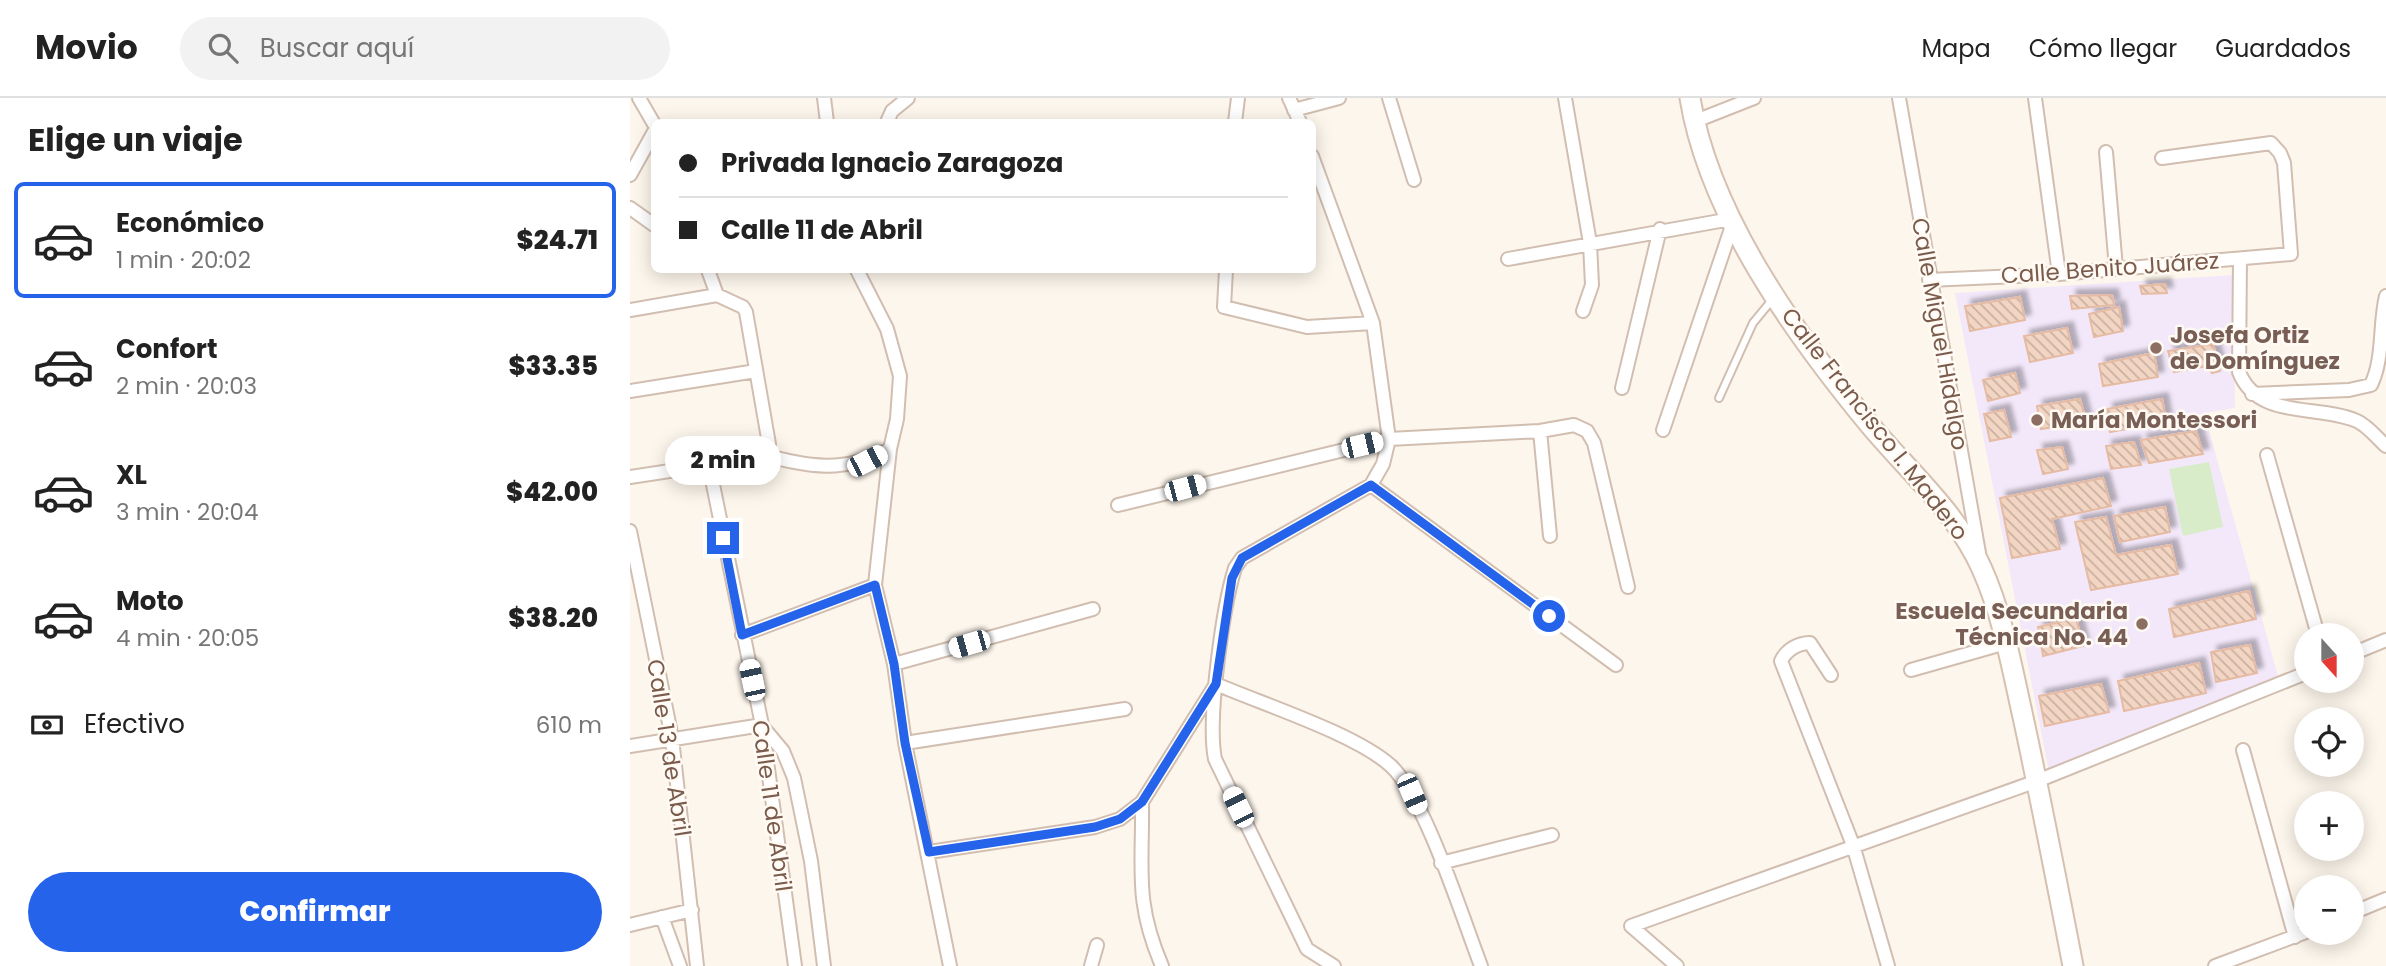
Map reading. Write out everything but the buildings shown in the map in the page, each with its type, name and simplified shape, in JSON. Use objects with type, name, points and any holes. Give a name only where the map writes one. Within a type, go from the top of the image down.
[{"type":"street","points":[[639,98],[651,119]]},
{"type":"street","points":[[824,98],[827,119]]},
{"type":"street","points":[[888,119],[892,111],[908,98]]},
{"type":"street","points":[[1235,119],[1238,98]]},
{"type":"street","points":[[1294,110],[1339,98]]},
{"type":"street","points":[[1389,98],[1414,180]]},
{"type":"street","points":[[1565,98],[1590,243],[1592,285],[1583,311]]},
{"type":"street","name":"Calle Francisco I. Madero","points":[[1690,98],[1693,122],[1732,221],[1776,296],[1817,356],[1870,424],[1956,523],[1982,569],[2007,643],[2073,966]]},
{"type":"street","points":[[1693,122],[1754,98]]},
{"type":"street","name":"Calle Miguel Hidalgo","points":[[1899,98],[1982,569]]},
{"type":"street","points":[[2035,98],[2059,274]]},
{"type":"street","points":[[630,175],[651,136]]},
{"type":"street","name":"Calle Benito Juárez","points":[[1929,280],[2059,274],[2291,254],[2280,153],[2271,143],[2162,158]]},
{"type":"street","points":[[2106,152],[2116,268]]},
{"type":"street","points":[[1316,167],[1373,323],[1389,439],[1383,464],[1371,485],[1242,558],[1232,578],[1216,684],[1212,745],[1215,759],[1307,949],[1334,966]]},
{"type":"street","points":[[630,208],[651,223]]},
{"type":"street","points":[[1508,259],[1660,229],[1732,221],[1663,430]]},
{"type":"street","points":[[1622,388],[1660,229]]},
{"type":"street","points":[[2240,259],[2239,372],[2252,394],[2267,403],[2359,422],[2386,446]]},
{"type":"street","points":[[709,273],[717,295]]},
{"type":"street","points":[[858,273],[887,330],[900,376],[897,419],[890,449],[875,585],[894,664],[905,743],[950,966]]},
{"type":"street","points":[[1226,273],[1224,307],[1307,327],[1373,323]]},
{"type":"street","points":[[630,310],[717,295],[743,307],[769,444],[760,454]]},
{"type":"street","points":[[2252,394],[2349,390],[2371,385],[2379,369],[2378,342],[2386,296]]},
{"type":"street","points":[[630,391],[756,371]]},
{"type":"street","points":[[1118,505],[1389,439],[1540,431],[1574,425],[1587,431],[1594,443],[1628,587]]},
{"type":"street","points":[[1540,431],[1550,537]]},
{"type":"street","points":[[630,477],[760,454],[825,468],[867,461],[890,449]]},
{"type":"street","points":[[2267,455],[2315,623]]},
{"type":"street","name":"Calle 11 de Abril","points":[[709,465],[762,726],[795,966]]},
{"type":"street","points":[[1371,485],[1616,665]]},
{"type":"street","name":"Calle 13 de Abril","points":[[630,531],[672,738],[697,966]]},
{"type":"street","points":[[742,635],[875,585]]},
{"type":"street","points":[[894,664],[1093,609]]},
{"type":"street","points":[[2364,649],[2386,640]]},
{"type":"street","points":[[1831,676],[1810,643],[1801,643],[1784,654],[1781,661],[1853,845],[1888,966]]},
{"type":"street","points":[[1911,670],[2007,643]]},
{"type":"street","points":[[1677,966],[1631,926],[2036,781],[2190,722],[2294,678]]},
{"type":"street","points":[[929,852],[1095,827],[1120,819],[1142,802],[1216,684]]},
{"type":"street","points":[[1216,684],[1359,745],[1391,766],[1412,794],[1481,966]]},
{"type":"street","points":[[905,743],[1125,709]]},
{"type":"street","points":[[630,746],[762,726],[783,751],[794,778],[811,861],[824,966]]},
{"type":"street","points":[[2243,750],[2294,913]]},
{"type":"street","points":[[1142,802],[1139,878],[1143,916],[1162,966]]},
{"type":"street","points":[[1441,863],[1552,835]]},
{"type":"street","points":[[2364,908],[2386,899]]},
{"type":"street","points":[[630,925],[692,910]]},
{"type":"street","points":[[662,917],[680,966]]},
{"type":"street","points":[[2214,966],[2294,937]]},
{"type":"street","points":[[1091,966],[1097,945]]},
{"type":"lane","points":[[1719,398],[1753,323],[1776,296]]},
{"type":"shaded area","points":[[2233,275],[2235,408],[2204,413],[2278,676],[2049,772],[1955,293]]},
{"type":"green space","points":[[2209,462],[2223,527],[2183,536],[2169,469]]},
{"type":"place","name":"Josefa Ortiz de Domínguez","points":[[2156,348]]},
{"type":"place","name":"María Montessori","points":[[2037,420]]},
{"type":"place","name":"Escuela Secundaria Técnica No. 44","points":[[2142,624]]},
{"type":"route","points":[[723,538],[742,635],[824,607],[875,585],[894,664],[905,743],[929,852],[1095,827],[1120,819],[1142,802],[1216,684],[1232,578],[1242,558],[1371,485],[1549,616]]}]
